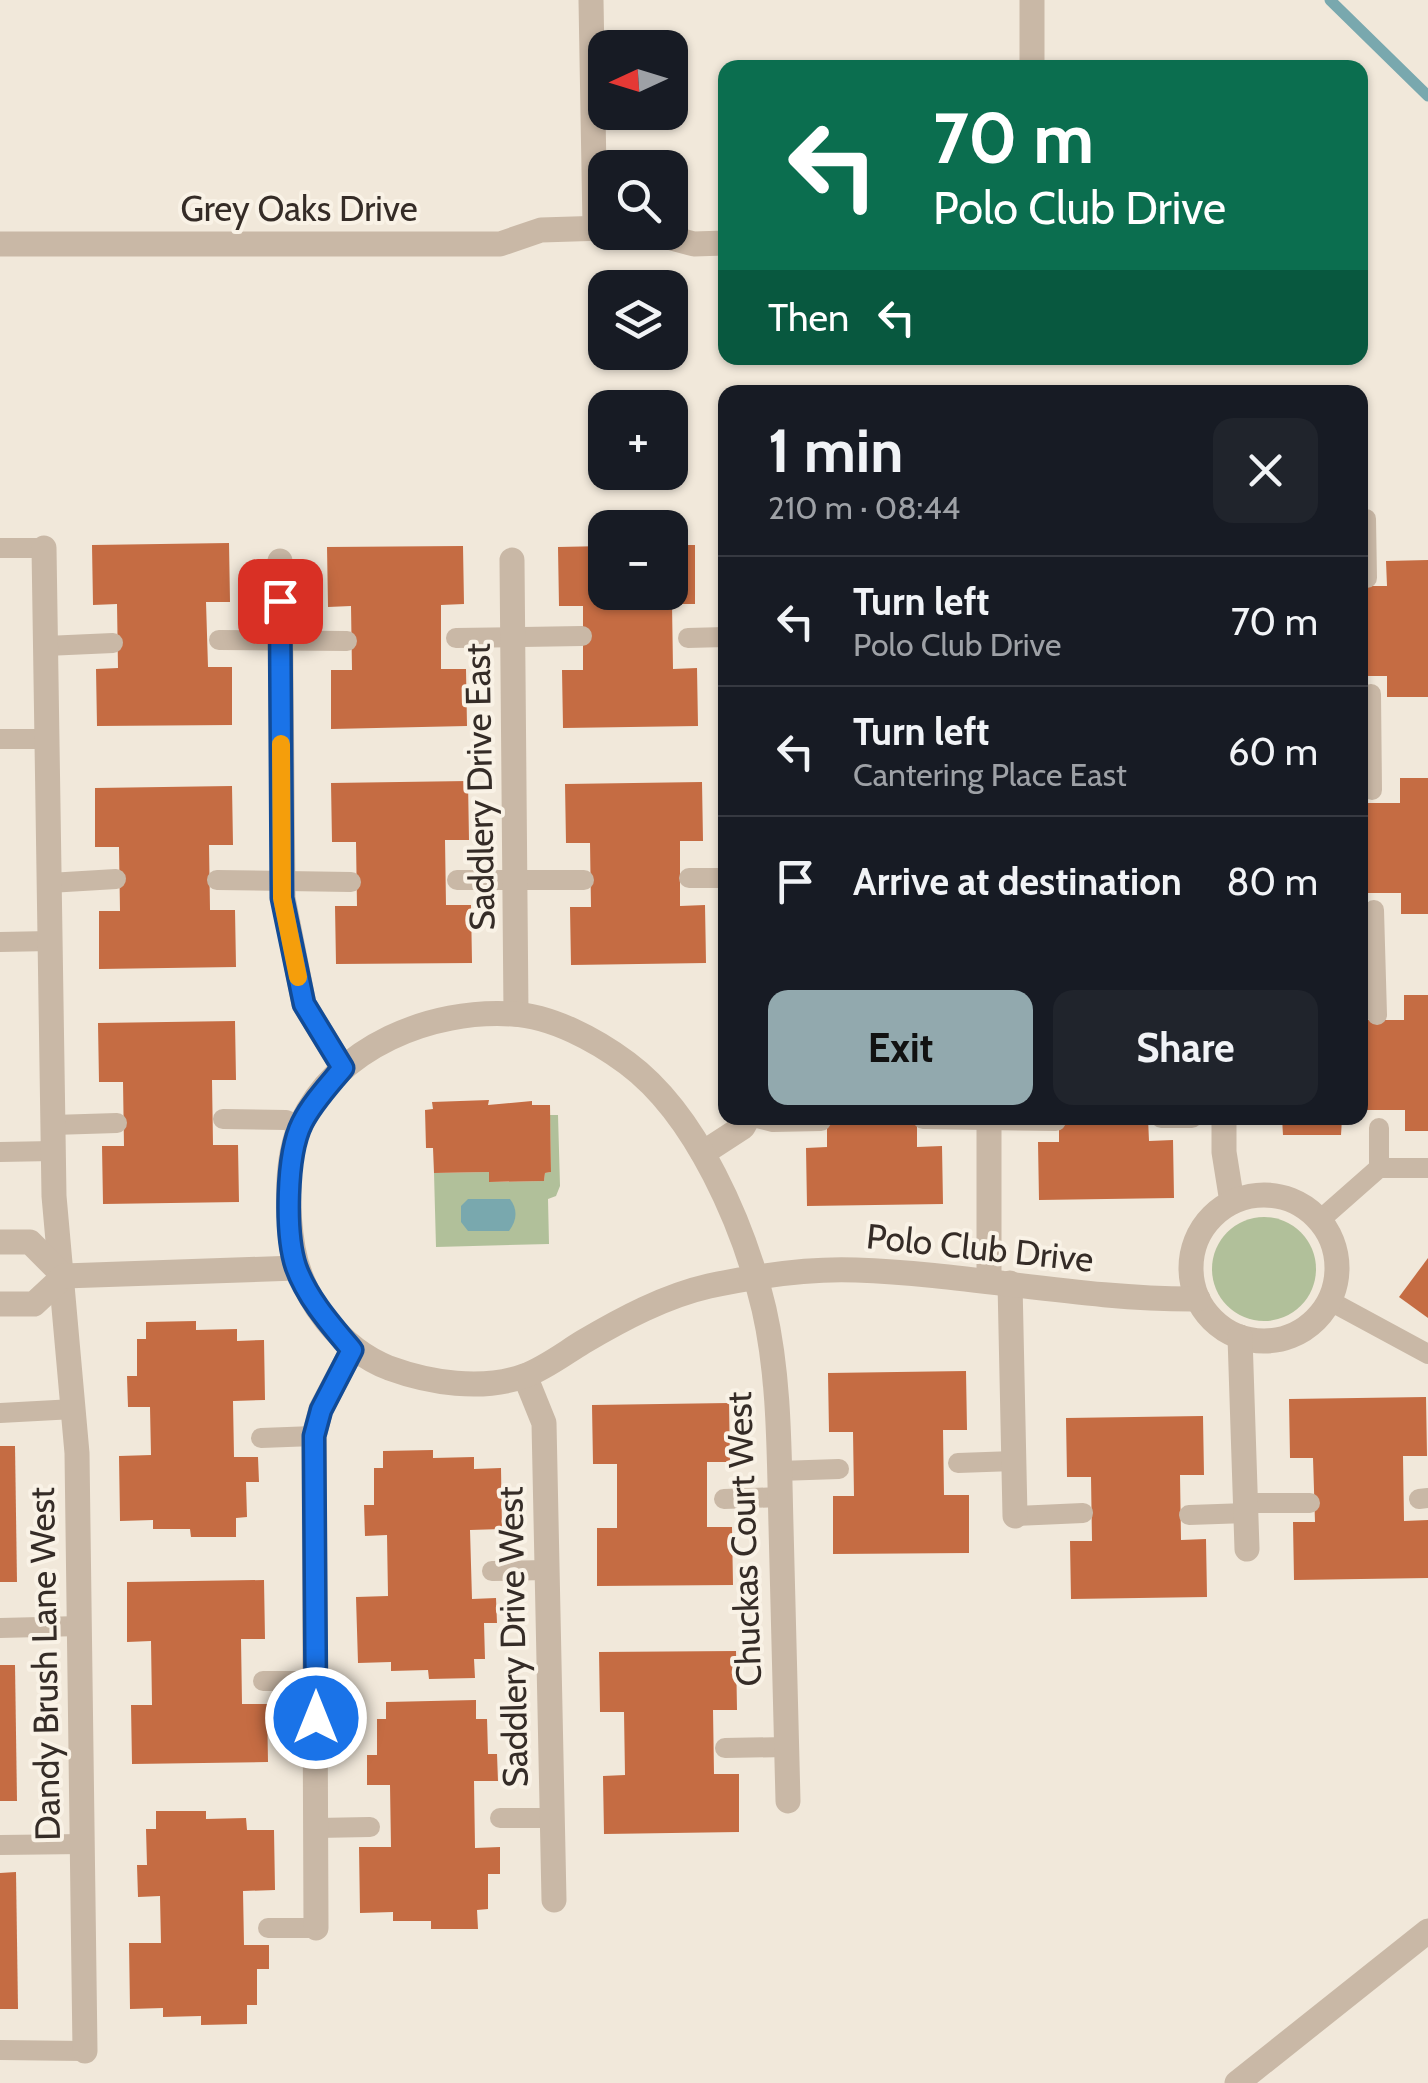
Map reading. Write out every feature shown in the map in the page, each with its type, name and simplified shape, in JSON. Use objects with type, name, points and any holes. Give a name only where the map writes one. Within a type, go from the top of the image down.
[{"type":"street","points":[[590,0],[597,150]]},
{"type":"street","points":[[1032,0],[1032,60]]},
{"type":"street","name":"Grey Oaks Drive","points":[[0,244],[500,244],[541,230],[588,228]]},
{"type":"street","points":[[688,242],[718,243]]},
{"type":"street","name":"Dandy Brush Lane West","points":[[44,548],[54,1196],[74,1409],[81,1626],[85,2051]]},
{"type":"street","name":"Saddlery Drive East","points":[[512,560],[516,1014]]},
{"type":"street","points":[[280,561],[282,898],[304,1004],[343,1068]]},
{"type":"street","name":"Polo Club Drive","points":[[754,1276],[732,1213],[704,1154],[658,1093],[631,1066],[598,1044],[554,1024],[516,1014],[438,1020],[375,1045],[343,1068],[300,1126],[293,1155],[290,1201],[296,1268],[323,1316],[352,1350],[390,1368],[435,1380],[476,1384],[525,1376],[653,1306],[699,1288],[754,1276],[852,1269],[1142,1300],[1198,1300]]},
{"type":"street","points":[[704,1154],[745,1125]]},
{"type":"street","points":[[989,1125],[1015,1516]]},
{"type":"street","points":[[1224,1125],[1232,1202]]},
{"type":"street","points":[[1262,1194],[1287,1197],[1320,1220],[1336,1250],[1338,1274],[1330,1302],[1320,1317],[1301,1332],[1279,1340],[1256,1342],[1240,1338],[1213,1322],[1198,1300],[1191,1280],[1192,1254],[1200,1230],[1216,1212],[1232,1202],[1262,1194]]},
{"type":"street","points":[[0,1242],[30,1242],[64,1276]]},
{"type":"street","points":[[0,1304],[34,1304],[64,1276],[296,1268]]},
{"type":"street","name":"Chuckas Court West","points":[[754,1276],[770,1347],[780,1484],[788,1801]]},
{"type":"street","points":[[1240,1338],[1248,1549]]},
{"type":"street","points":[[316,1928],[314,1436],[321,1410],[352,1350]]},
{"type":"street","name":"Saddlery Drive West","points":[[525,1376],[544,1423],[554,1900]]},
{"type":"street","points":[[1237,2083],[1428,1931]]},
{"type":"lane","points":[[0,548],[44,548]]},
{"type":"lane","points":[[456,638],[582,636]]},
{"type":"lane","points":[[688,638],[718,637]]},
{"type":"lane","points":[[219,640],[347,641]]},
{"type":"lane","points":[[46,646],[113,642]]},
{"type":"lane","points":[[1368,725],[1371,694]]},
{"type":"lane","points":[[0,740],[47,739]]},
{"type":"lane","points":[[1368,760],[1372,790]]},
{"type":"lane","points":[[689,878],[718,878]]},
{"type":"lane","points":[[49,883],[116,880]]},
{"type":"lane","points":[[217,880],[351,882]]},
{"type":"lane","points":[[457,880],[584,880]]},
{"type":"lane","points":[[1374,910],[1368,959],[1378,1015]]},
{"type":"lane","points":[[0,942],[50,940]]},
{"type":"lane","points":[[223,1119],[286,1120],[300,1126]]},
{"type":"lane","points":[[53,1125],[117,1123]]},
{"type":"lane","points":[[1378,1168],[1379,1128]]},
{"type":"lane","points":[[0,1152],[53,1151]]},
{"type":"lane","points":[[1320,1220],[1378,1168],[1428,1168]]},
{"type":"lane","points":[[1330,1302],[1428,1354]]},
{"type":"lane","points":[[0,1412],[74,1409]]},
{"type":"lane","points":[[262,1438],[314,1436]]},
{"type":"lane","points":[[958,1463],[1014,1461]]},
{"type":"lane","points":[[724,1498],[839,1469]]},
{"type":"lane","points":[[1189,1515],[1310,1503]]},
{"type":"lane","points":[[1015,1516],[1084,1514]]},
{"type":"lane","points":[[492,1571],[547,1570]]},
{"type":"lane","points":[[0,1628],[81,1626]]},
{"type":"lane","points":[[263,1681],[316,1682]]},
{"type":"lane","points":[[725,1748],[787,1747]]},
{"type":"lane","points":[[500,1818],[552,1818]]},
{"type":"lane","points":[[316,1828],[370,1827]]},
{"type":"lane","points":[[0,1845],[83,1844]]},
{"type":"lane","points":[[268,1928],[316,1928]]},
{"type":"lane","points":[[0,2050],[85,2051]]},
{"type":"green space","points":[[550,1115],[558,1115],[560,1186],[556,1196],[548,1199],[549,1244],[436,1247],[434,1173],[489,1172],[490,1182],[544,1181],[545,1173],[551,1172]]},
{"type":"green space","points":[[1264,1217],[1284,1221],[1301,1232],[1312,1249],[1316,1269],[1312,1289],[1301,1306],[1284,1317],[1264,1321],[1244,1317],[1227,1306],[1216,1289],[1212,1269],[1216,1249],[1227,1232],[1244,1221]]},
{"type":"water","points":[[468,1199],[510,1199],[516,1215],[509,1231],[468,1231],[461,1222],[461,1206]]},
{"type":"building","points":[[229,543],[230,602],[206,602],[208,667],[232,667],[232,725],[97,726],[96,669],[118,668],[117,604],[93,605],[92,545]]},
{"type":"building","points":[[688,545],[695,545],[695,604],[688,604]]},
{"type":"building","points":[[463,546],[464,604],[441,605],[441,669],[466,669],[467,726],[331,729],[331,670],[352,670],[351,606],[328,607],[327,547]]},
{"type":"building","points":[[588,546],[588,610],[672,610],[673,669],[697,668],[698,726],[563,728],[562,670],[583,670],[583,606],[559,606],[558,547]]},
{"type":"building","points":[[1428,560],[1428,697],[1387,697],[1387,676],[1368,676],[1368,586],[1387,586],[1386,561]]},
{"type":"building","points":[[1400,778],[1428,778],[1428,914],[1401,914],[1401,893],[1368,893],[1368,803],[1400,803]]},
{"type":"building","points":[[468,781],[469,840],[445,840],[446,905],[471,905],[472,963],[336,964],[335,906],[357,906],[356,842],[332,842],[331,783]]},
{"type":"building","points":[[702,782],[703,841],[680,841],[680,906],[705,905],[706,963],[571,965],[570,907],[591,907],[590,843],[566,843],[565,784]]},
{"type":"building","points":[[232,786],[233,845],[209,845],[210,910],[235,910],[236,967],[99,969],[99,911],[120,911],[119,847],[95,847],[95,788]]},
{"type":"building","points":[[1404,995],[1428,995],[1428,1131],[1405,1131],[1405,1110],[1368,1110],[1368,1020],[1404,1020]]},
{"type":"building","points":[[235,1021],[236,1080],[212,1080],[213,1145],[238,1145],[239,1202],[103,1204],[102,1146],[124,1146],[123,1082],[99,1082],[98,1023]]},
{"type":"building","points":[[489,1100],[488,1105],[532,1101],[532,1105],[550,1105],[551,1172],[545,1173],[544,1181],[489,1182],[489,1172],[434,1173],[433,1148],[426,1148],[425,1110],[433,1109],[432,1102]]},
{"type":"building","points":[[827,1125],[917,1125],[917,1147],[942,1146],[943,1204],[807,1206],[806,1148],[827,1147]]},
{"type":"building","points":[[1059,1125],[1148,1125],[1149,1141],[1173,1140],[1174,1198],[1039,1200],[1038,1142],[1059,1142]]},
{"type":"building","points":[[1282,1125],[1342,1125],[1341,1135],[1283,1135]]},
{"type":"building","points":[[1428,1258],[1428,1318],[1399,1297]]},
{"type":"building","points":[[196,1321],[196,1330],[237,1329],[237,1341],[264,1340],[265,1400],[233,1401],[234,1457],[258,1457],[259,1482],[246,1482],[247,1517],[236,1518],[236,1537],[191,1537],[190,1529],[153,1529],[153,1520],[120,1521],[119,1456],[151,1455],[150,1407],[128,1407],[127,1376],[137,1376],[137,1339],[146,1339],[146,1322]]},
{"type":"building","points":[[966,1371],[967,1430],[943,1430],[944,1495],[969,1495],[969,1553],[833,1554],[833,1496],[854,1496],[853,1432],[829,1432],[828,1373]]},
{"type":"building","points":[[1426,1397],[1427,1456],[1403,1456],[1404,1521],[1428,1520],[1428,1578],[1294,1580],[1293,1522],[1315,1522],[1313,1458],[1290,1458],[1289,1399]]},
{"type":"building","points":[[729,1403],[730,1462],[707,1462],[707,1527],[732,1527],[733,1585],[597,1586],[597,1528],[617,1528],[617,1464],[593,1464],[592,1405]]},
{"type":"building","points":[[1203,1416],[1204,1475],[1180,1475],[1181,1540],[1206,1539],[1207,1597],[1071,1599],[1070,1541],[1092,1541],[1091,1477],[1067,1477],[1066,1418]]},
{"type":"building","points":[[0,1446],[15,1446],[17,1582],[0,1582]]},
{"type":"building","points":[[433,1450],[433,1458],[474,1457],[474,1469],[501,1468],[502,1529],[470,1530],[472,1599],[496,1598],[497,1623],[484,1623],[485,1659],[474,1659],[475,1678],[429,1679],[428,1670],[391,1671],[391,1662],[358,1663],[356,1597],[388,1596],[387,1535],[365,1536],[364,1505],[374,1505],[374,1468],[383,1468],[383,1451]]},
{"type":"building","points":[[264,1580],[265,1639],[241,1639],[242,1704],[267,1704],[268,1762],[132,1764],[131,1705],[152,1705],[151,1641],[127,1642],[127,1582]]},
{"type":"building","points":[[736,1651],[737,1710],[713,1710],[714,1774],[739,1774],[739,1832],[604,1834],[603,1776],[625,1775],[624,1712],[600,1712],[599,1652]]},
{"type":"building","points":[[0,1665],[15,1665],[17,1801],[0,1801]]},
{"type":"building","points":[[476,1700],[476,1719],[487,1719],[488,1754],[497,1754],[498,1781],[474,1781],[475,1848],[500,1847],[500,1874],[488,1874],[488,1909],[477,1910],[478,1929],[431,1929],[431,1921],[393,1921],[393,1912],[360,1913],[359,1847],[391,1847],[390,1785],[367,1785],[367,1755],[377,1755],[377,1719],[386,1719],[386,1702]]},
{"type":"building","points":[[156,1811],[206,1811],[206,1819],[246,1818],[247,1830],[274,1830],[275,1890],[243,1891],[244,1945],[269,1945],[269,1969],[257,1969],[257,2005],[247,2005],[247,2024],[201,2025],[201,2016],[163,2017],[163,2008],[130,2009],[129,1943],[161,1943],[160,1896],[138,1897],[137,1865],[147,1865],[146,1829],[156,1829]]},
{"type":"building","points":[[16,1872],[18,2009],[0,2009],[0,1873]]},
{"type":"waterway","points":[[1330,0],[1428,96]]},
{"type":"slow traffic","points":[[281,744],[282,898],[298,977]]},
{"type":"route","points":[[280,601],[282,898],[304,1004],[343,1068],[300,1126],[293,1155],[290,1201],[296,1268],[323,1316],[352,1350],[321,1410],[314,1436],[316,1718]]}]
